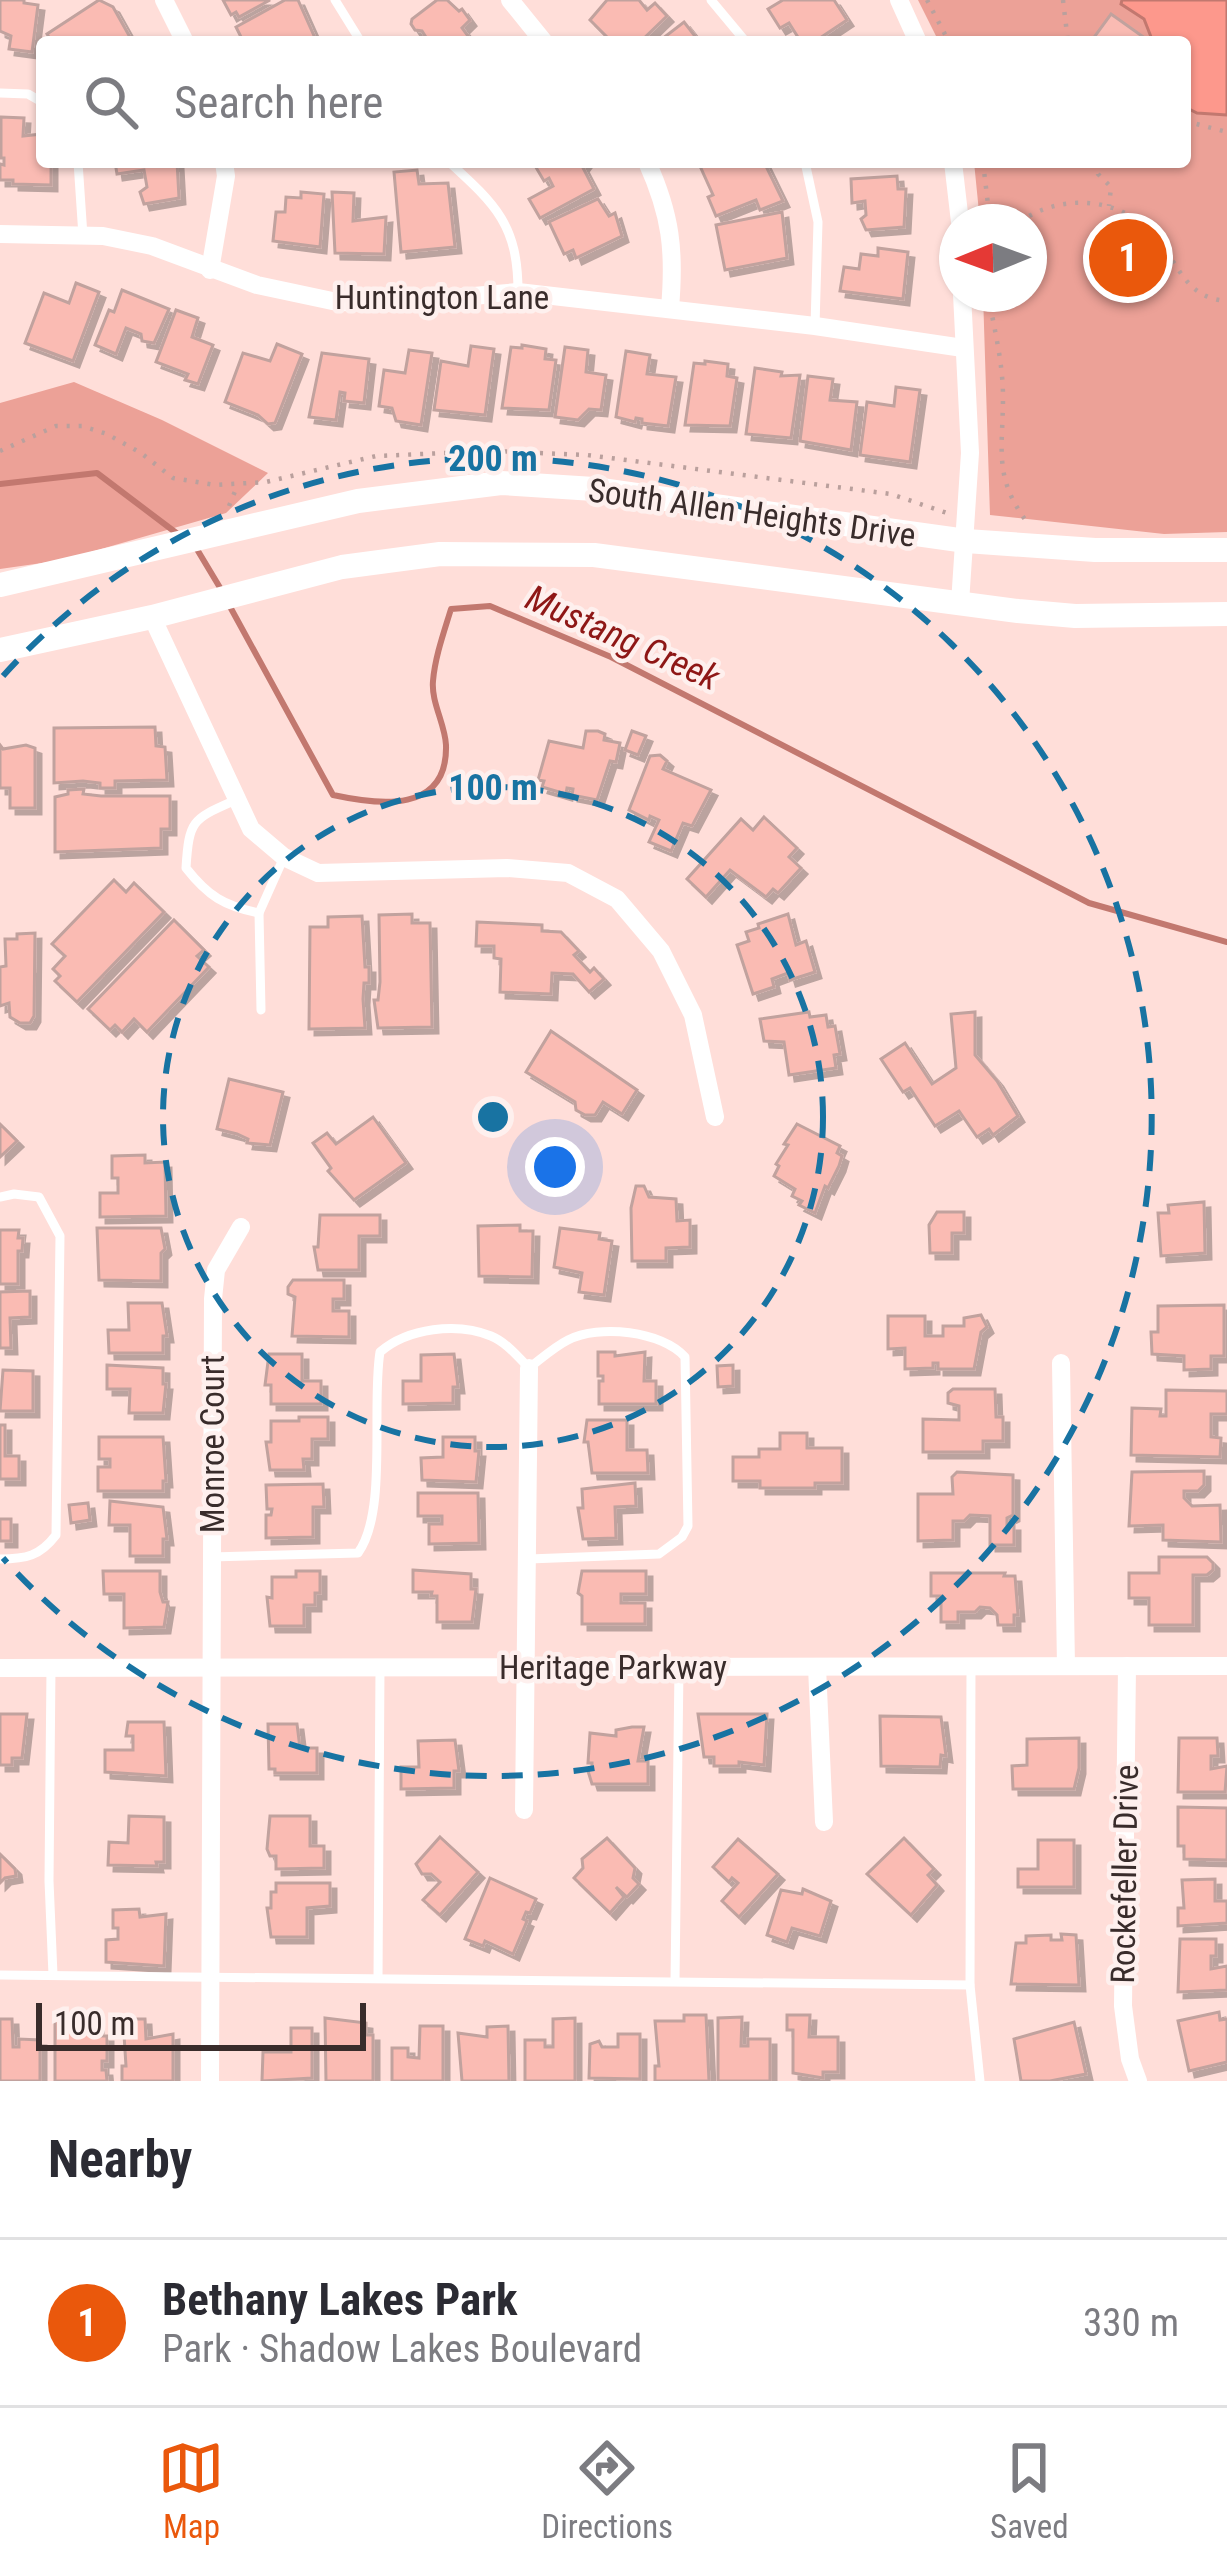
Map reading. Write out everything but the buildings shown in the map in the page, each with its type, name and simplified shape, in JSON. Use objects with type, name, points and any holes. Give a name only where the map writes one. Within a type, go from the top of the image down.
[{"type":"main road","name":"South Allen Heights Drive","points":[[0,585],[131,553],[230,519],[501,483],[593,489],[966,541],[1095,550],[1227,550]]},
{"type":"main road","name":"South Allen Heights Drive","points":[[0,650],[342,568],[440,554],[594,555],[1076,616],[1227,614]]},
{"type":"street","points":[[164,0],[182,36]]},
{"type":"street","points":[[510,0],[539,36]]},
{"type":"street","points":[[899,0],[915,36]]},
{"type":"street","points":[[210,270],[225,168]]},
{"type":"street","points":[[650,168],[667,209],[675,259],[670,308]]},
{"type":"street","points":[[954,168],[958,204]]},
{"type":"street","name":"Huntington Lane","points":[[0,234],[83,236],[152,246],[210,270],[337,302],[394,303],[518,292],[963,348]]},
{"type":"street","points":[[960,604],[970,453],[962,312]]},
{"type":"street","points":[[164,614],[251,830],[284,857],[318,873],[507,868],[568,874],[617,899],[661,951],[693,1015],[715,1117]]},
{"type":"street","name":"Monroe Court","points":[[209,2081],[213,1299],[216,1270],[241,1227]]},
{"type":"street","points":[[1060,1364],[1066,1666]]},
{"type":"street","points":[[524,1810],[529,1368]]},
{"type":"street","name":"Rockefeller Drive","points":[[1127,1666],[1123,2006],[1138,2081]]},
{"type":"street","name":"Heritage Parkway","points":[[0,1668],[1227,1666]]},
{"type":"street","points":[[817,1667],[824,1822]]},
{"type":"lane","points":[[335,0],[357,36]]},
{"type":"lane","points":[[711,0],[741,36]]},
{"type":"lane","points":[[0,93],[36,99]]},
{"type":"lane","points":[[78,168],[83,236]]},
{"type":"lane","points":[[456,168],[494,202],[510,231],[518,255],[518,292]]},
{"type":"lane","points":[[806,168],[818,222],[815,326]]},
{"type":"lane","points":[[237,799],[196,818],[188,832],[185,868],[206,893],[227,907],[259,913]]},
{"type":"lane","points":[[261,1010],[259,913],[284,857]]},
{"type":"lane","points":[[0,1197],[39,1197],[48,1211],[60,1236],[60,1306],[56,1535],[45,1549],[26,1559],[0,1559]]},
{"type":"lane","points":[[211,1557],[358,1552],[368,1539],[374,1508],[380,1352],[394,1340],[420,1332],[466,1330],[503,1343],[529,1368],[571,1338],[588,1335],[628,1333],[674,1345],[685,1357],[688,1526],[682,1537],[659,1555],[528,1559]]},
{"type":"lane","points":[[971,1666],[970,1984],[980,2081]]},
{"type":"lane","points":[[675,1981],[679,1667]]},
{"type":"lane","points":[[51,1668],[53,1975]]},
{"type":"lane","points":[[378,1978],[380,1668]]},
{"type":"lane","points":[[0,1975],[970,1984]]},
{"type":"path","points":[[927,0],[946,36]]},
{"type":"path","points":[[1063,0],[1067,36]]},
{"type":"path","points":[[1191,123],[1227,132]]},
{"type":"path","points":[[984,168],[987,204]]},
{"type":"path","points":[[1097,168],[1111,187],[1109,206]]},
{"type":"path","points":[[1047,209],[1083,201],[1128,214],[1155,236],[1192,290],[1227,301]]},
{"type":"path","points":[[991,312],[1000,367],[1002,472],[1009,498],[1031,526]]},
{"type":"path","points":[[230,519],[238,484]]},
{"type":"shaded area","points":[[918,0],[1227,0],[1227,532],[1164,534],[990,515],[984,312],[1047,312],[1047,204],[978,204],[975,168],[1191,168],[1191,36],[936,36]]},
{"type":"shaded area","points":[[1122,0],[1227,0],[1227,115],[1191,110],[1191,36],[1151,36],[1144,19],[1121,4]]},
{"type":"shaded area","points":[[74,382],[268,473],[226,513],[63,560],[0,569],[0,403]]},
{"type":"waterway","name":"Mustang Creek","points":[[0,484],[97,473],[179,535]]},
{"type":"waterway","name":"Mustang Creek","points":[[195,546],[222,591]]},
{"type":"waterway","name":"Mustang Creek","points":[[228,603],[333,795],[408,800],[436,783],[444,767],[446,745],[433,689],[451,609],[490,606],[611,657],[1089,903],[1227,942]]},
{"type":"place","name":"Bethany Lakes Park","points":[[1128,258]]}]
